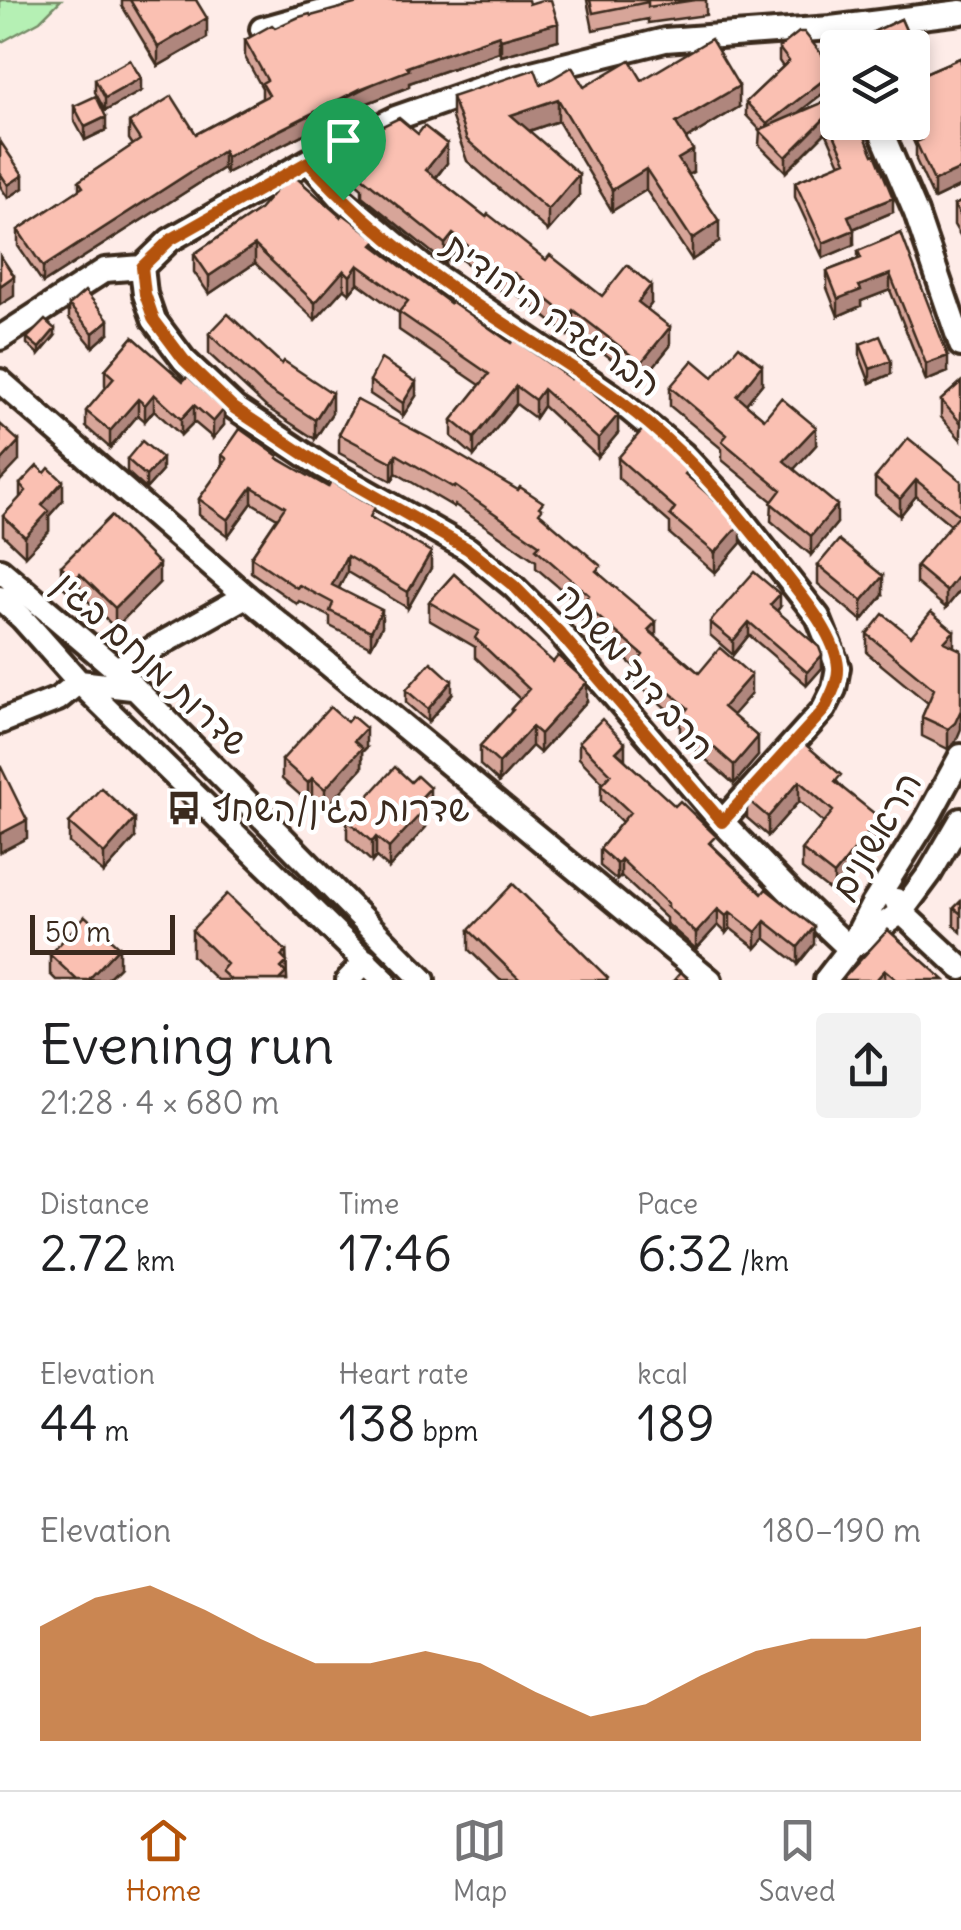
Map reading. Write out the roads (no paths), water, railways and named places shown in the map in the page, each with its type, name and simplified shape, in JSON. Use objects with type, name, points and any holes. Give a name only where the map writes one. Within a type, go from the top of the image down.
[{"type":"street","points":[[262,29],[365,0]]},
{"type":"street","points":[[874,30],[961,12]]},
{"type":"street","points":[[0,338],[105,270],[142,267],[170,240],[308,162],[396,118],[508,79],[665,40],[820,38]]},
{"type":"street","points":[[885,140],[916,213],[961,345]]},
{"type":"street","name":"הבריגדה היהודית","points":[[308,162],[343,200],[422,266],[613,396],[683,454],[728,502],[818,617],[838,667],[834,689],[824,710],[722,822]]},
{"type":"street","name":"הרב דוד משתה","points":[[142,267],[145,294],[154,320],[184,360],[234,408],[322,466],[468,549],[514,586],[559,632],[722,822],[850,949]]},
{"type":"street","points":[[0,382],[246,596],[710,980]]},
{"type":"street","name":"שדרות מנחם בגין","points":[[0,570],[116,669],[423,980]]},
{"type":"street","points":[[116,669],[246,596]]},
{"type":"street","name":"שדרות מנחם בגין","points":[[0,598],[79,682],[384,980]]},
{"type":"street","points":[[0,722],[58,700],[79,682],[132,688]]},
{"type":"street","name":"הראשונים","points":[[826,980],[850,949],[961,756]]},
{"type":"street","name":"הראשונים","points":[[850,949],[901,912],[961,820]]},
{"type":"street","points":[[900,862],[895,882],[901,912],[961,968]]},
{"type":"street","points":[[348,980],[366,961]]},
{"type":"place","name":"שדרות בגין/השחף","points":[[184,808]]}]
